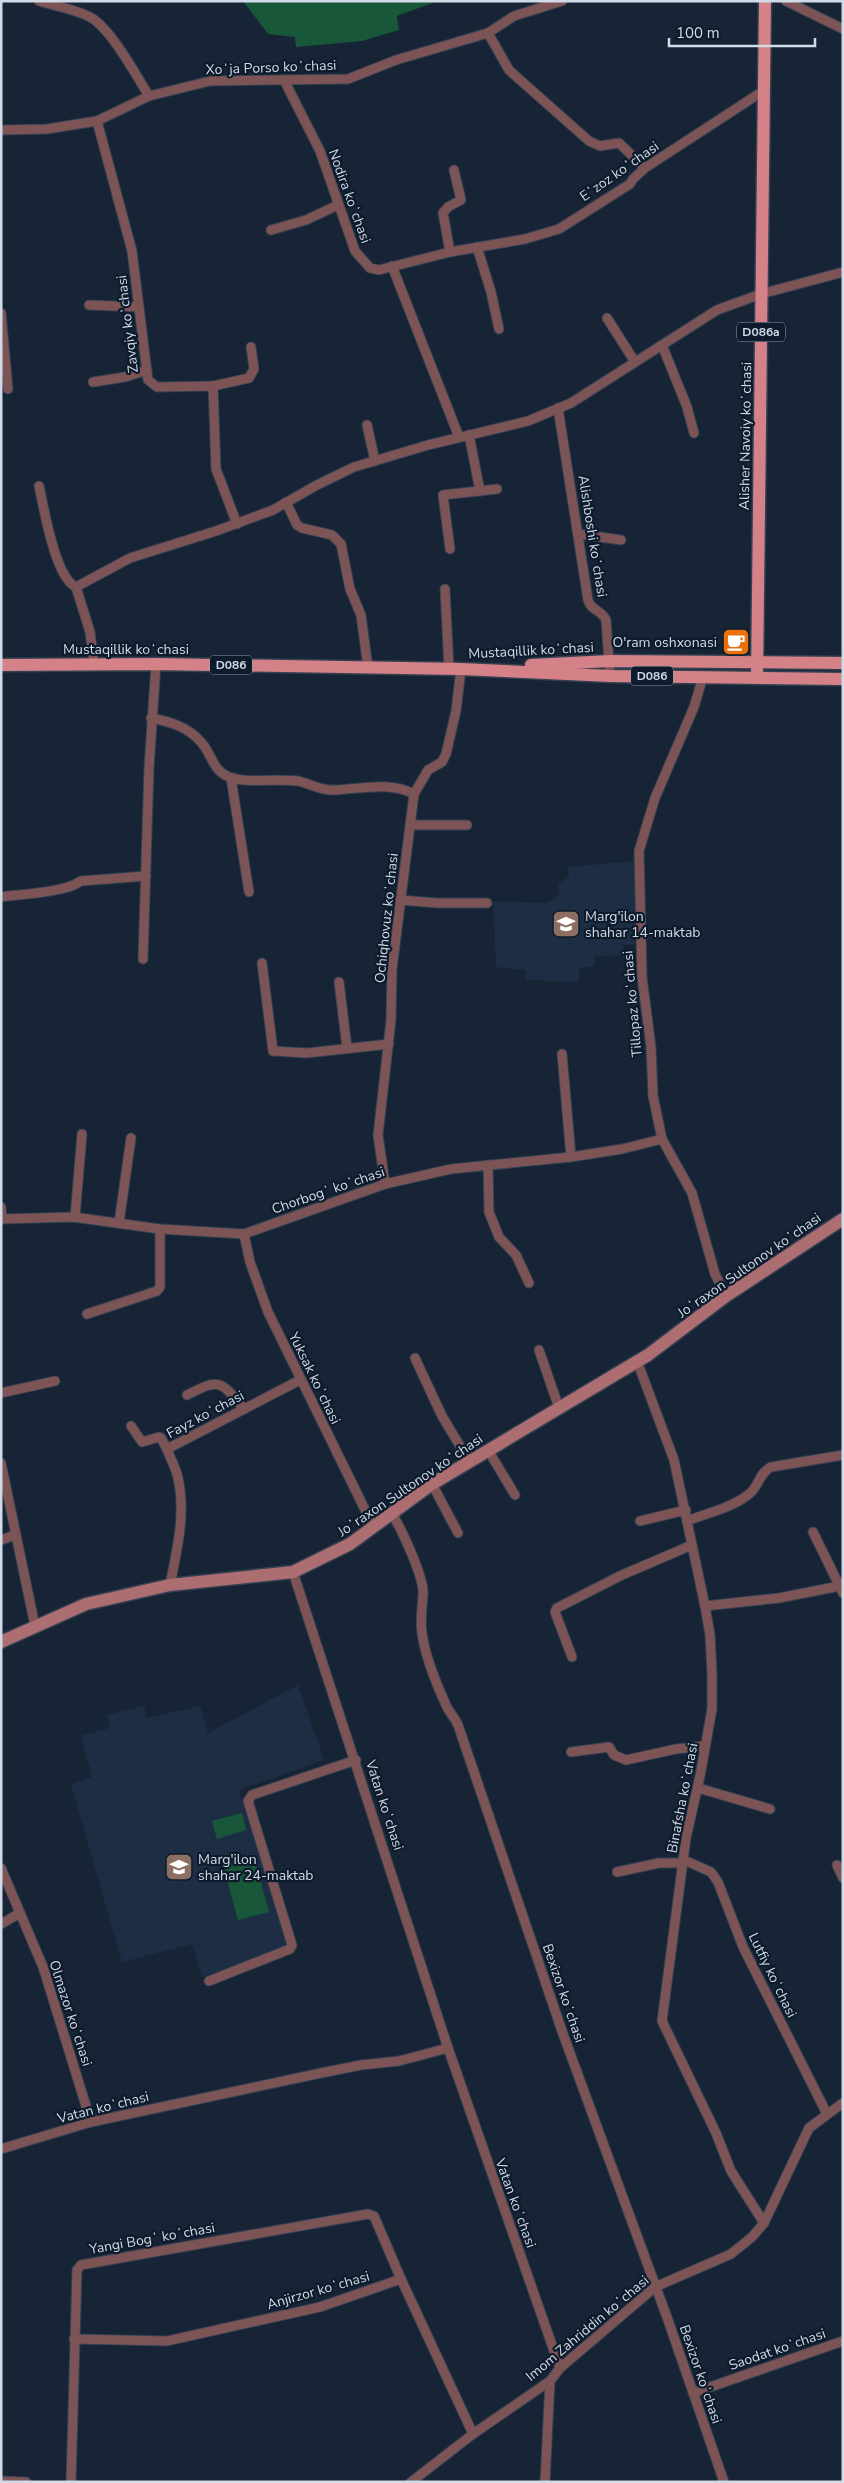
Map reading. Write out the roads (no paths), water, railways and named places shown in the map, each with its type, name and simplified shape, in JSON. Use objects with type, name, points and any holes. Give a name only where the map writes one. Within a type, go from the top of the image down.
[{"type":"main road","name":"Alisher Navoiy koʻchasi","points":[[757,662],[765,1]]},
{"type":"main road","name":"Mustaqillik koʻchasi","points":[[455,669],[610,661],[843,663]]},
{"type":"main road","name":"D086a","points":[[756,677],[757,662]]},
{"type":"main road","name":"Mustaqillik koʻchasi","points":[[1,665],[156,664],[455,669],[610,676],[843,679]]},
{"type":"street","points":[[1,130],[47,130],[97,121],[149,96],[118,47],[97,21],[88,16],[40,1]]},
{"type":"street","name":"Xoʻja Porso koʻchasi","points":[[149,96],[210,81],[348,79],[396,60],[488,33],[514,16],[562,1]]},
{"type":"street","points":[[786,1],[843,29]]},
{"type":"street","points":[[488,33],[509,70],[589,141],[600,146],[619,143],[645,168]]},
{"type":"street","name":"Nodira koʻchasi","points":[[284,80],[320,152],[345,229],[359,258],[370,268],[379,270],[392,266]]},
{"type":"street","name":"Eʻzoz koʻchasi","points":[[392,266],[450,252],[525,239],[558,229],[630,184],[645,168],[763,91]]},
{"type":"street","name":"Zavqiy koʻchasi","points":[[97,121],[132,251],[148,380],[157,387],[213,386],[249,378],[254,369],[251,347]]},
{"type":"street","points":[[450,252],[443,216],[448,207],[461,200],[454,170]]},
{"type":"street","points":[[271,230],[306,220],[338,205]]},
{"type":"street","points":[[477,247],[491,292],[499,329]]},
{"type":"street","points":[[392,266],[464,436],[480,491]]},
{"type":"street","points":[[76,587],[130,558],[273,510],[354,467],[464,436],[528,421],[571,403],[716,310],[761,294],[843,272]]},
{"type":"street","points":[[89,305],[139,307]]},
{"type":"street","points":[[1,313],[8,389]]},
{"type":"street","points":[[607,318],[634,362]]},
{"type":"street","points":[[662,345],[687,407],[694,433]]},
{"type":"street","points":[[93,382],[125,377],[147,370]]},
{"type":"street","points":[[213,386],[216,469],[236,524]]},
{"type":"street","name":"Alishboshi koʻchasi","points":[[558,408],[589,604],[606,620],[610,676]]},
{"type":"street","points":[[367,425],[375,461]]},
{"type":"street","points":[[39,486],[48,527],[63,575],[68,583],[76,587],[90,632],[94,664]]},
{"type":"street","points":[[450,549],[443,495],[497,488]]},
{"type":"street","points":[[286,502],[297,525],[302,528],[332,535],[341,544],[350,589],[361,616],[368,668]]},
{"type":"street","points":[[579,534],[621,540]]},
{"type":"street","name":"Ochiqhovuz koʻchasi","points":[[385,1184],[378,1135],[388,1044],[392,969],[414,794],[428,770],[442,762],[446,754],[456,711],[455,669],[445,589]]},
{"type":"street","points":[[143,959],[151,718],[156,664]]},
{"type":"street","name":"Tillopaz koʻchasi","points":[[703,677],[694,706],[655,798],[639,851],[642,977],[651,1047],[653,1096],[662,1139],[692,1193],[715,1274],[726,1296]]},
{"type":"street","points":[[151,718],[180,725],[201,742],[212,763],[220,772],[231,778],[299,782],[317,789],[395,788],[414,794]]},
{"type":"street","points":[[231,778],[250,892]]},
{"type":"street","points":[[410,825],[467,826]]},
{"type":"street","points":[[1,897],[69,886],[82,881],[146,876]]},
{"type":"street","points":[[400,900],[437,903],[487,903]]},
{"type":"street","points":[[262,963],[272,1051],[307,1053],[388,1044]]},
{"type":"street","points":[[339,982],[347,1048]]},
{"type":"street","points":[[562,1054],[570,1156]]},
{"type":"street","points":[[75,1217],[82,1134]]},
{"type":"street","points":[[119,1223],[130,1138]]},
{"type":"street","name":"Chorbogʻ koʻchasi","points":[[2,1219],[75,1217],[160,1228],[244,1234],[385,1184],[451,1168],[622,1149],[662,1139]]},
{"type":"street","points":[[488,1165],[489,1212],[499,1237],[516,1255],[529,1283]]},
{"type":"street","points":[[1,1207],[2,1219]]},
{"type":"street","name":"Joʻraxon Sultonov koʻchasi","points":[[1,1642],[86,1604],[170,1585],[293,1572],[350,1544],[432,1484],[637,1362],[726,1296],[843,1219]]},
{"type":"street","points":[[87,1314],[157,1291],[160,1287],[160,1228]]},
{"type":"street","name":"Yuksak koʻchasi","points":[[244,1234],[250,1262],[268,1312],[374,1528]]},
{"type":"street","points":[[539,1350],[559,1408]]},
{"type":"street","points":[[415,1358],[442,1416],[469,1461]]},
{"type":"street","name":"Binafsha koʻchasi","points":[[637,1362],[674,1460],[705,1606],[710,1635],[712,1674],[712,1709],[684,1862],[662,2021],[716,2133],[731,2171],[764,2223]]},
{"type":"street","points":[[3,1390],[55,1380]]},
{"type":"street","name":"Fayz koʻchasi","points":[[170,1585],[181,1527],[181,1507],[178,1477],[166,1449],[300,1380]]},
{"type":"street","points":[[187,1396],[211,1383],[219,1384],[228,1390],[244,1409]]},
{"type":"street","points":[[130,1426],[142,1442],[159,1437],[166,1449]]},
{"type":"street","points":[[488,1450],[515,1495]]},
{"type":"street","points":[[687,1521],[746,1497],[754,1489],[763,1472],[771,1467],[843,1456]]},
{"type":"street","points":[[1,1463],[35,1626]]},
{"type":"street","points":[[432,1484],[458,1533]]},
{"type":"street","points":[[640,1521],[686,1510]]},
{"type":"street","name":"Bexizor koʻchasi","points":[[392,1514],[400,1525],[423,1591],[420,1604],[422,1634],[430,1662],[446,1706],[458,1725],[563,2034],[724,2482]]},
{"type":"street","points":[[705,1606],[841,1590],[813,1532]]},
{"type":"street","points":[[1,1540],[15,1535]]},
{"type":"street","points":[[572,1657],[555,1612],[557,1608],[622,1575],[692,1545]]},
{"type":"street","name":"Vatan koʻchasi","points":[[293,1572],[356,1760],[448,2048],[560,2368]]},
{"type":"street","points":[[571,1752],[609,1747],[614,1754],[626,1760],[676,1749],[705,1746]]},
{"type":"street","points":[[209,1981],[290,1949],[292,1945],[248,1807],[248,1801],[252,1795],[356,1760]]},
{"type":"street","points":[[698,1788],[770,1809]]},
{"type":"street","points":[[617,1872],[659,1863],[684,1862]]},
{"type":"street","name":"Lutfiy koʻchasi","points":[[684,1862],[710,1872],[718,1882],[743,1947],[827,2114]]},
{"type":"street","points":[[837,1865],[843,1878]]},
{"type":"street","name":"Olmazor koʻchasi","points":[[1,1868],[43,1967],[91,2122]]},
{"type":"street","points":[[1,1924],[20,1913]]},
{"type":"street","name":"Vatan koʻchasi","points":[[1,2149],[91,2122],[321,2072],[399,2061],[448,2048]]},
{"type":"street","name":"Imom Zahriddin koʻchasi","points":[[412,2482],[473,2434],[550,2381],[560,2368],[655,2287],[731,2254],[752,2237],[764,2223],[809,2128],[843,2103]]},
{"type":"street","name":"Yangi Bogʻ koʻchasi","points":[[71,2482],[77,2270],[81,2265],[368,2214],[374,2216],[401,2279]]},
{"type":"street","points":[[401,2279],[473,2434]]},
{"type":"street","name":"Anjirzor koʻchasi","points":[[74,2339],[167,2341],[320,2307],[401,2279]]},
{"type":"street","name":"Saodat koʻchasi","points":[[692,2393],[843,2340]]},
{"type":"street","points":[[545,2482],[550,2381]]},
{"type":"street","points":[[1,2481],[26,2482]]},
{"type":"place","name":"O'ram oshxonasi","points":[[736,642]]},
{"type":"place","name":"Marg'ilon shahar 14-maktab","points":[[566,924]]},
{"type":"place","name":"Marg'ilon shahar 24-maktab","points":[[179,1867]]}]
